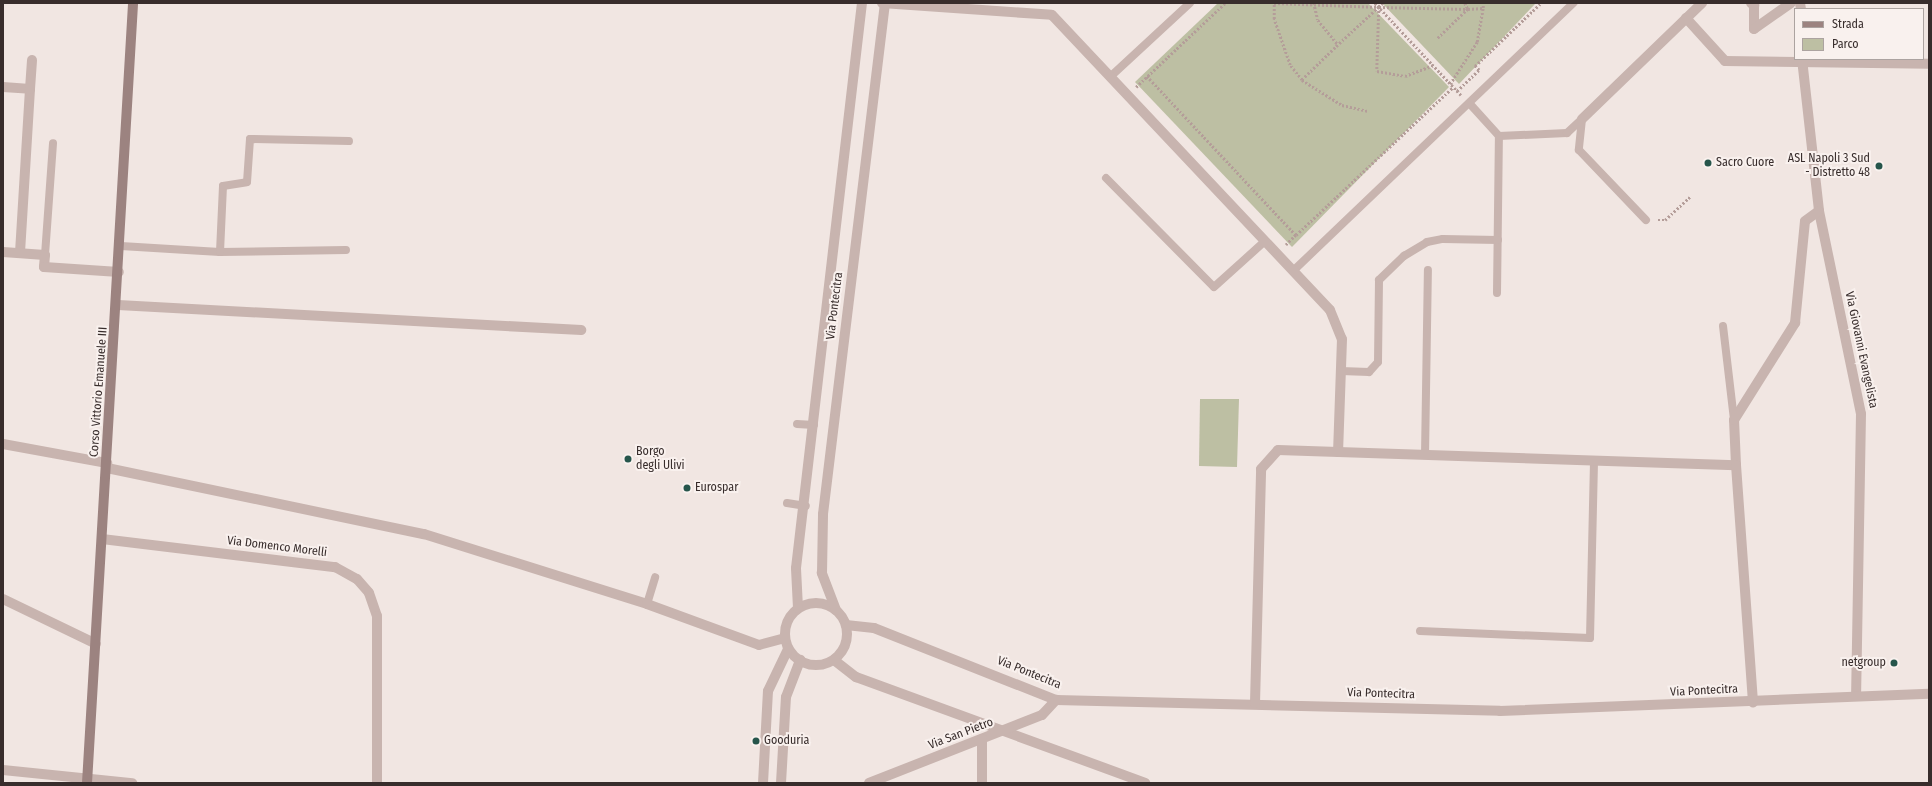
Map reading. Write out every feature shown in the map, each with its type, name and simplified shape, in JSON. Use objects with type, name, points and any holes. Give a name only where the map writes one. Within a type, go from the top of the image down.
[{"type":"street","name":"Corso Vittorio Emanuele III","points":[[87,781],[118,305],[133,3]]},
{"type":"street","name":"Via Pontecitra","points":[[798,608],[796,568],[806,506],[862,3]]},
{"type":"street","name":"Via Pontecitra","points":[[836,610],[822,573],[823,514],[884,3]]},
{"type":"street","points":[[884,3],[1052,15],[1330,310],[1342,338],[1338,452]]},
{"type":"street","points":[[1582,119],[1702,3]]},
{"type":"street","points":[[1751,3],[1754,5],[1754,29],[1791,3]]},
{"type":"street","points":[[1686,18],[1725,61],[1929,64]]},
{"type":"street","points":[[20,253],[32,60]]},
{"type":"street","name":"Via Giovanni Evangelista","points":[[1802,61],[1819,211],[1861,414],[1856,696]]},
{"type":"street","points":[[3,87],[30,89]]},
{"type":"street","points":[[1753,702],[1734,420],[1795,323],[1806,221],[1819,211]]},
{"type":"street","points":[[3,252],[45,255],[44,267],[119,272]]},
{"type":"street","points":[[118,305],[581,330]]},
{"type":"street","points":[[3,444],[107,465],[424,534],[648,604],[760,645],[785,638]]},
{"type":"street","points":[[1255,703],[1261,469],[1278,450],[1736,466]]},
{"type":"street","name":"Via Domenco Morelli","points":[[102,539],[335,567],[357,579],[369,593],[377,616],[377,783]]},
{"type":"street","points":[[3,599],[96,644]]},
{"type":"street","points":[[818,602],[836,610],[846,625],[843,650],[834,660],[818,665],[800,660],[788,649],[785,638],[786,624],[798,608],[818,602]]},
{"type":"street","name":"Via Pontecitra","points":[[846,625],[874,628],[1056,700],[1255,703],[1500,712],[1929,694]]},
{"type":"street","points":[[763,783],[768,691],[788,649]]},
{"type":"street","points":[[781,783],[786,697],[800,660]]},
{"type":"street","points":[[834,660],[856,677],[1145,783]]},
{"type":"street","name":"Via San Pietro","points":[[868,783],[1003,732],[1042,715],[1056,700]]},
{"type":"street","points":[[982,739],[982,783]]},
{"type":"street","points":[[3,770],[87,781],[132,783]]},
{"type":"lane","points":[[1110,77],[1190,3]]},
{"type":"lane","points":[[1293,270],[1470,104],[1574,3]]},
{"type":"lane","points":[[1470,104],[1499,136],[1497,293]]},
{"type":"lane","points":[[1499,136],[1567,133],[1582,119]]},
{"type":"lane","points":[[1582,119],[1579,150],[1646,220]]},
{"type":"lane","points":[[220,252],[224,186],[247,182],[250,140],[349,141]]},
{"type":"lane","points":[[45,255],[53,143]]},
{"type":"lane","points":[[1106,178],[1214,287],[1265,241]]},
{"type":"lane","points":[[1341,371],[1369,372],[1378,362],[1379,280],[1404,256],[1427,242],[1438,240],[1498,240]]},
{"type":"lane","points":[[121,246],[220,252],[346,250]]},
{"type":"lane","points":[[1425,455],[1428,270]]},
{"type":"lane","points":[[1723,326],[1734,420]]},
{"type":"lane","points":[[797,424],[814,425]]},
{"type":"lane","points":[[1420,631],[1590,638],[1594,461]]},
{"type":"lane","points":[[787,503],[806,506]]},
{"type":"lane","points":[[648,604],[655,577]]},
{"type":"path","points":[[1127,95],[1224,3]]},
{"type":"path","points":[[1368,111],[1342,105],[1302,80],[1290,65],[1281,42],[1274,3],[1379,7],[1483,8]]},
{"type":"path","points":[[1375,3],[1470,104]]},
{"type":"path","points":[[1302,80],[1383,3]]},
{"type":"path","points":[[1465,3],[1468,9]]},
{"type":"path","points":[[1450,84],[1477,42],[1483,3]]},
{"type":"path","points":[[1457,91],[1479,70],[1475,66],[1540,3]]},
{"type":"path","points":[[1314,4],[1318,20],[1338,45]]},
{"type":"path","points":[[1379,7],[1377,71],[1405,76],[1433,65]]},
{"type":"path","points":[[1437,39],[1468,9]]},
{"type":"path","points":[[1147,76],[1296,235]]},
{"type":"path","points":[[1277,254],[1453,87]]},
{"type":"path","points":[[1665,220],[1690,197]]},
{"type":"green space","points":[[1218,3],[1368,3],[1449,87],[1292,247],[1135,82]]},
{"type":"green space","points":[[1382,3],[1536,3],[1459,84]]},
{"type":"green space","points":[[1200,399],[1239,399],[1237,467],[1199,466]]},
{"type":"place","name":"Sacro Cuore","points":[[1708,163]]},
{"type":"place","name":"ASL Napoli 3 Sud - Distretto 48","points":[[1879,166]]},
{"type":"place","name":"Borgo degli Ulivi","points":[[628,459]]},
{"type":"place","name":"Eurospar","points":[[687,488]]},
{"type":"place","name":"netgroup","points":[[1894,663]]},
{"type":"place","name":"Gooduria","points":[[756,741]]}]
